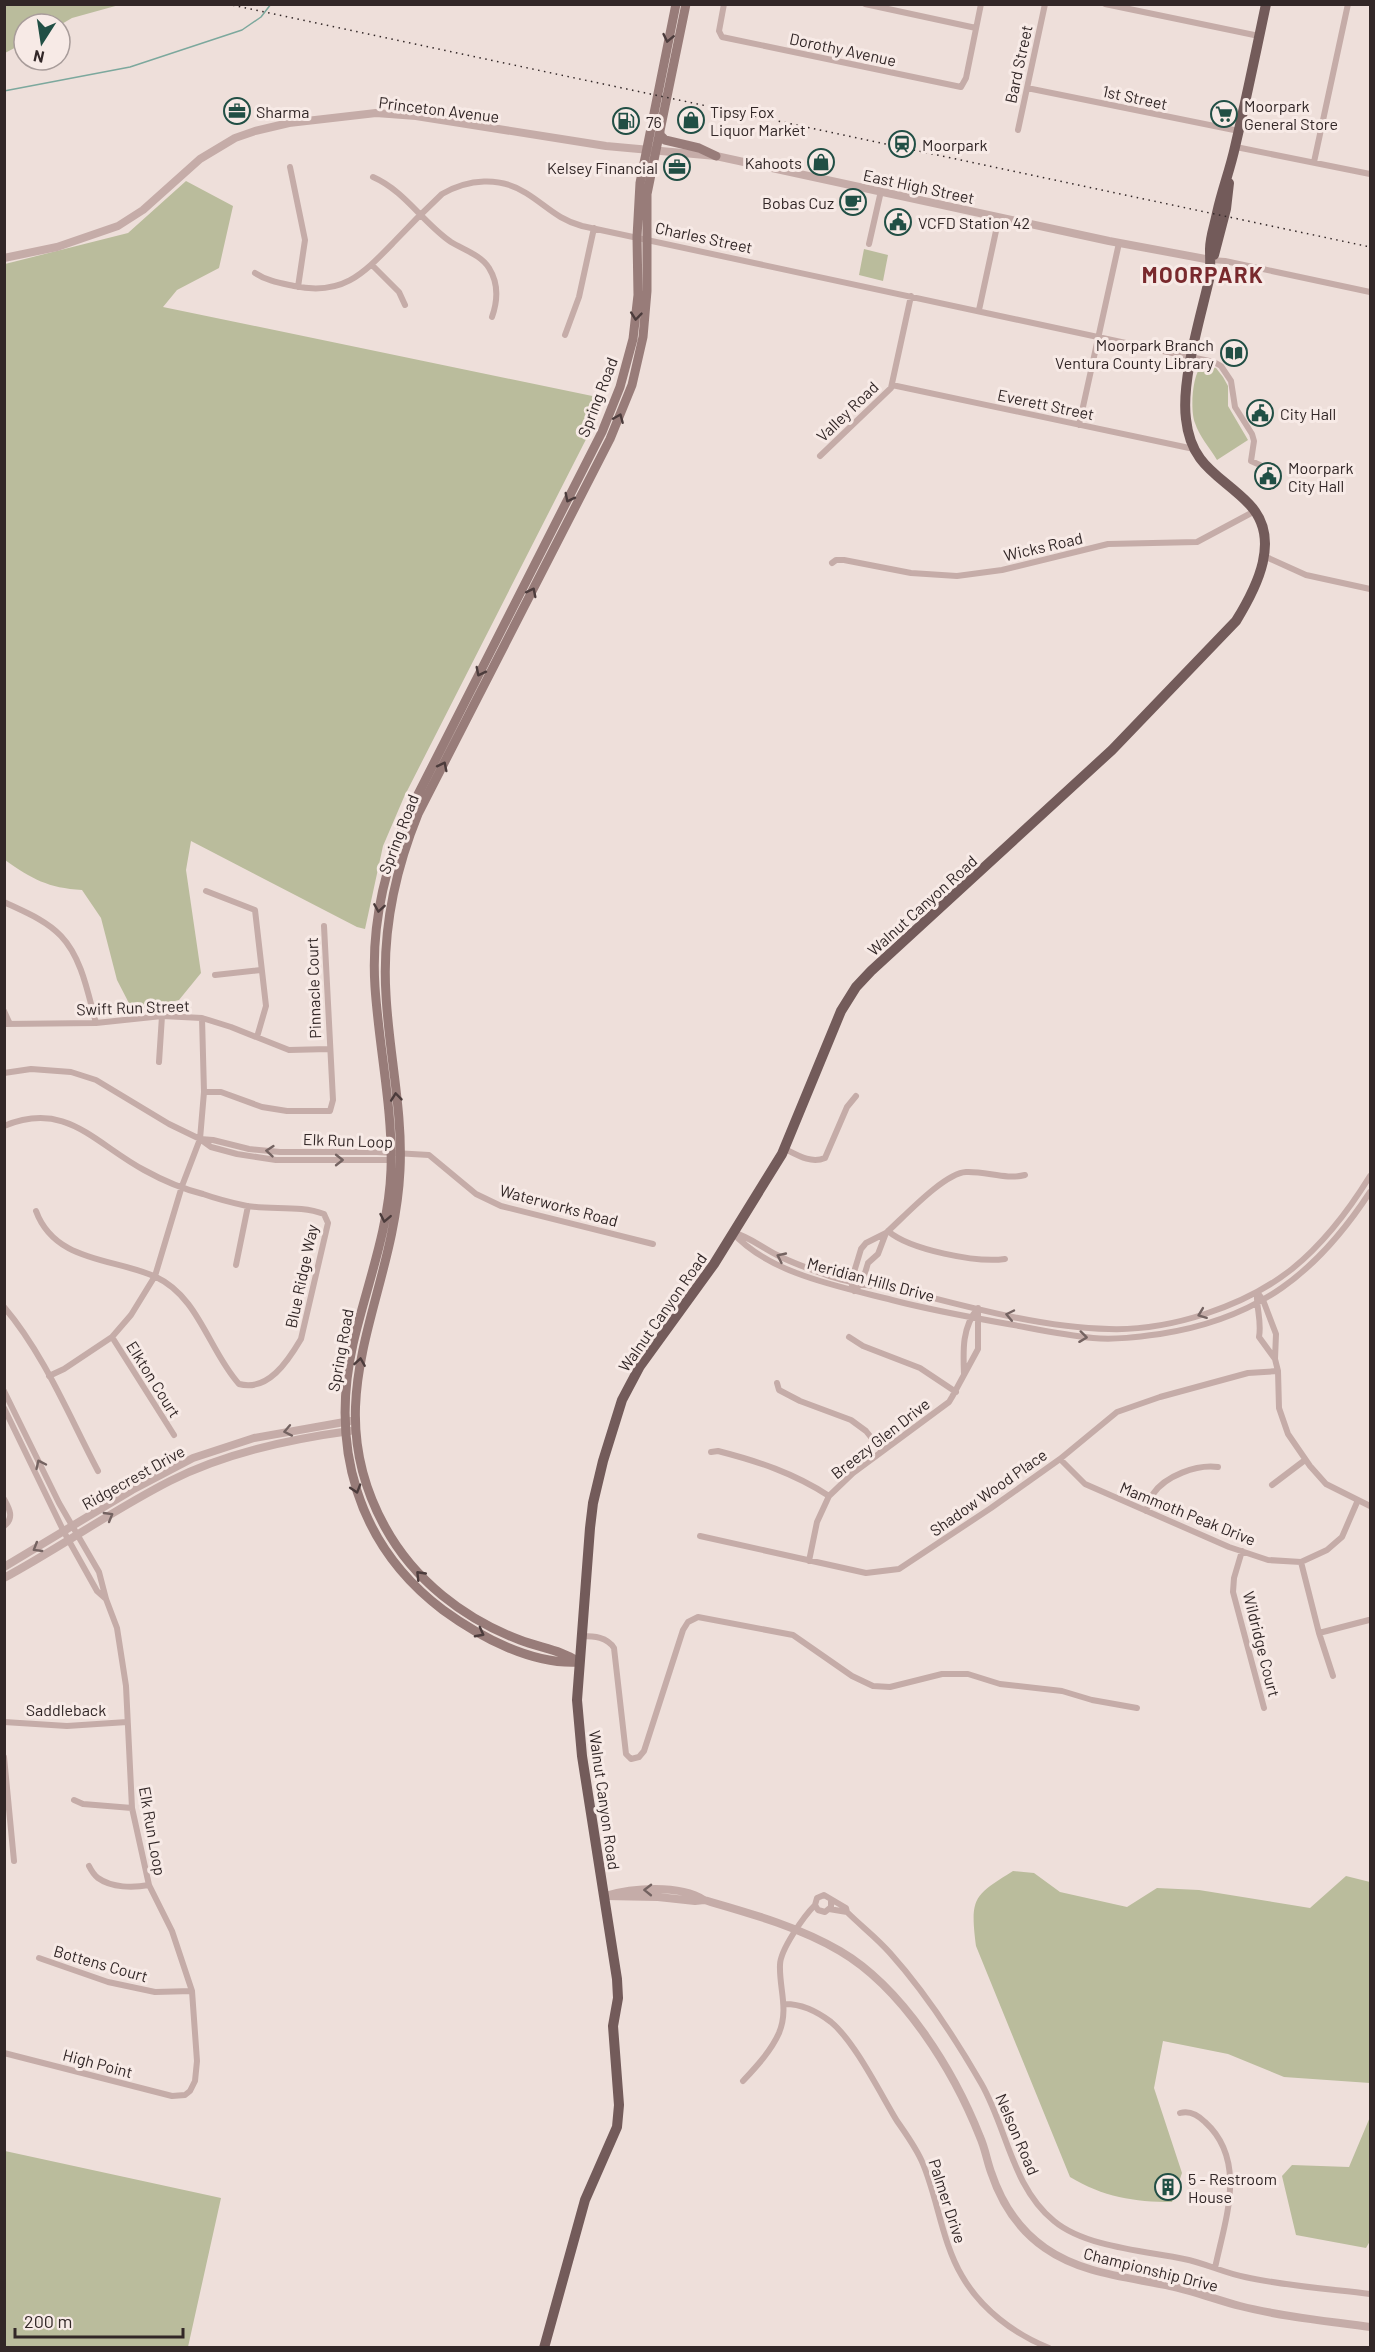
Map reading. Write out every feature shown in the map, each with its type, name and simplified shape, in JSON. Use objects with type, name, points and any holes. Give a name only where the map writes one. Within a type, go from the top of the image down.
[{"type":"main road","name":"Spring Road","points":[[579,1662],[565,1653],[505,1634],[465,1613],[431,1587],[406,1560],[385,1527],[366,1490],[350,1426],[349,1364],[384,1221],[394,1156],[375,974],[376,928],[386,873],[408,814],[612,410],[627,363],[635,326],[642,238],[639,196],[651,150],[676,4]]},
{"type":"main road","name":"Spring Road","points":[[651,150],[661,125],[686,4]]},
{"type":"main road","points":[[1255,511],[1211,472],[1194,449],[1185,412],[1185,396],[1211,260],[1217,249],[1226,209],[1230,188],[1228,177],[1266,4]]},
{"type":"main road","points":[[661,125],[660,135],[665,140],[699,148],[716,156]]},
{"type":"main road","name":"Walnut Canyon Road","points":[[544,2348],[585,2200],[594,2175],[613,2139],[618,2115],[613,2026],[618,1998],[617,1979],[579,1730],[579,1662],[593,1503],[622,1400],[656,1340],[686,1304],[785,1149],[842,1011],[856,987],[871,970],[1059,801],[1138,725],[1236,621],[1255,585],[1264,556],[1266,542],[1263,527],[1255,511]]},
{"type":"street","name":"Dorothy Avenue","points":[[724,4],[719,27],[720,35],[731,40],[961,87],[965,83],[976,28]]},
{"type":"street","points":[[865,4],[976,28],[981,4]]},
{"type":"street","name":"Bard Street","points":[[1018,130],[1045,4]]},
{"type":"street","points":[[1105,4],[1259,36]]},
{"type":"street","points":[[1314,162],[1348,4]]},
{"type":"street","name":"1st Street","points":[[1027,88],[1239,131]]},
{"type":"street","name":"Princeton Avenue","points":[[4,258],[57,247],[117,226],[142,210],[197,161],[219,146],[255,131],[289,123],[356,114],[396,114],[606,146],[651,150]]},
{"type":"street","points":[[1236,147],[1371,174]]},
{"type":"street","name":"East High Street","points":[[651,150],[716,156],[1119,243],[1211,260]]},
{"type":"street","points":[[290,167],[306,240],[298,287]]},
{"type":"street","points":[[373,177],[391,187],[447,238],[477,257],[489,269],[498,291],[492,317]]},
{"type":"street","name":"Charles Street","points":[[255,273],[266,280],[298,287],[318,289],[346,283],[372,265],[442,194],[472,182],[506,184],[526,193],[564,220],[594,228],[1214,362],[1227,372],[1231,381],[1234,407],[1254,441],[1251,461],[1260,465]]},
{"type":"street","points":[[870,244],[881,191]]},
{"type":"street","points":[[979,310],[999,217]]},
{"type":"street","points":[[565,335],[579,297],[594,228]]},
{"type":"street","points":[[1079,425],[1119,243]]},
{"type":"street","points":[[1211,260],[1371,292]]},
{"type":"street","points":[[372,265],[399,292],[405,305]]},
{"type":"street","points":[[892,385],[911,296]]},
{"type":"street","name":"Everett Street","points":[[892,385],[1194,449]]},
{"type":"street","name":"Valley Road","points":[[820,456],[882,398],[892,385]]},
{"type":"street","name":"Wicks Road","points":[[832,563],[836,560],[844,560],[911,573],[957,576],[1002,570],[1108,544],[1197,542],[1255,511]]},
{"type":"street","points":[[1264,556],[1306,575],[1371,589]]},
{"type":"street","points":[[206,891],[255,910],[266,1006],[257,1037]]},
{"type":"street","points":[[4,902],[45,922],[61,936],[74,955],[96,1023]]},
{"type":"street","name":"Pinnacle Court","points":[[204,1092],[220,1092],[262,1107],[287,1111],[330,1111],[333,1101],[324,926]]},
{"type":"street","points":[[215,975],[261,970]]},
{"type":"street","points":[[4,1011],[7,1023]]},
{"type":"street","points":[[159,1062],[162,1016]]},
{"type":"street","name":"Swift Run Street","points":[[7,1023],[96,1023],[162,1016],[202,1018],[289,1050],[329,1049]]},
{"type":"street","points":[[49,1376],[64,1369],[112,1337],[130,1315],[155,1276],[182,1186],[201,1139],[204,1092],[202,1018]]},
{"type":"street","name":"Elk Run Loop","points":[[4,1073],[31,1069],[71,1072],[96,1080],[169,1124],[201,1139],[265,1151],[394,1156]]},
{"type":"street","points":[[785,1149],[808,1160],[818,1161],[825,1158],[847,1107],[856,1096]]},
{"type":"street","points":[[4,1126],[16,1121],[46,1116],[76,1125],[144,1170],[202,1194],[248,1206],[236,1265]]},
{"type":"street","name":"Waterworks Road","points":[[394,1156],[429,1155],[476,1194],[501,1206],[653,1244]]},
{"type":"street","points":[[887,1232],[878,1254],[868,1263],[862,1283],[854,1291],[851,1282],[859,1253],[865,1244],[887,1232],[944,1181],[963,1172],[987,1172],[1014,1178],[1025,1175]]},
{"type":"street","name":"Meridian Hills Drive","points":[[732,1232],[745,1236],[776,1255],[795,1263],[851,1282],[1071,1325],[1108,1329],[1136,1328],[1190,1319],[1257,1292],[1292,1269],[1327,1235],[1371,1176]]},
{"type":"street","name":"Meridian Hills Drive","points":[[732,1232],[743,1245],[791,1271],[854,1291],[970,1318],[1095,1338],[1133,1338],[1209,1324],[1263,1300],[1293,1280],[1316,1260],[1354,1217],[1371,1192]]},
{"type":"street","name":"Blue Ridge Way","points":[[155,1276],[181,1292],[239,1384],[247,1386],[262,1383],[276,1372],[301,1339],[328,1223],[324,1214],[313,1210],[248,1206]]},
{"type":"street","points":[[36,1210],[41,1224],[69,1247],[90,1258],[155,1276]]},
{"type":"street","points":[[1347,1211],[1354,1217]]},
{"type":"street","points":[[887,1232],[905,1243],[917,1246],[975,1259],[994,1261],[1005,1259]]},
{"type":"street","points":[[865,1244],[876,1246],[878,1254]]},
{"type":"street","points":[[1257,1292],[1263,1300],[1276,1334],[1275,1359],[1278,1371],[1279,1408],[1288,1434],[1305,1460],[1326,1484],[1371,1506]]},
{"type":"street","points":[[1257,1292],[1256,1304],[1261,1320],[1259,1337],[1275,1359]]},
{"type":"street","points":[[4,1307],[18,1322],[49,1376],[98,1471]]},
{"type":"street","name":"Breezy Glen Drive","points":[[964,1374],[963,1353],[970,1318],[978,1308]]},
{"type":"street","name":"Breezy Glen Drive","points":[[808,1561],[817,1522],[829,1496],[853,1473],[949,1402],[956,1392],[978,1349],[978,1308]]},
{"type":"street","name":"Elkton Court","points":[[112,1337],[174,1435]]},
{"type":"street","points":[[849,1337],[863,1346],[920,1368],[956,1392]]},
{"type":"street","points":[[1264,1345],[1269,1346],[1276,1343]]},
{"type":"street","points":[[963,1353],[969,1357],[975,1355]]},
{"type":"street","name":"Shadow Wood Place","points":[[700,1536],[866,1573],[899,1569],[1060,1459],[1117,1412],[1160,1397],[1248,1373],[1278,1371]]},
{"type":"street","points":[[777,1383],[779,1390],[800,1401],[851,1420],[866,1431],[882,1451]]},
{"type":"street","name":"Elk Run Loop","points":[[4,1391],[59,1503],[99,1572],[117,1628],[122,1657],[132,1808],[149,1885],[172,1931],[192,1991],[197,2061],[195,2081],[185,2095]]},
{"type":"street","name":"Elk Run Loop","points":[[4,1408],[68,1540],[98,1592],[106,1599]]},
{"type":"street","name":"Ridgecrest Drive","points":[[4,1567],[132,1490],[193,1458],[254,1438],[350,1426]]},
{"type":"street","name":"Ridgecrest Drive","points":[[4,1578],[171,1480],[233,1456],[350,1426]]},
{"type":"street","points":[[711,1452],[718,1451],[740,1456],[804,1479],[829,1496]]},
{"type":"street","name":"Mammoth Peak Drive","points":[[1060,1459],[1085,1484],[1268,1560],[1301,1562],[1327,1550],[1342,1537],[1358,1500]]},
{"type":"street","points":[[1272,1485],[1305,1460]]},
{"type":"street","points":[[1146,1511],[1153,1494],[1167,1480],[1184,1472],[1210,1466],[1218,1467]]},
{"type":"street","points":[[4,1499],[10,1510],[10,1518],[4,1526]]},
{"type":"street","name":"Wildridge Court","points":[[1242,1551],[1234,1578],[1233,1592],[1264,1708]]},
{"type":"street","points":[[1301,1562],[1318,1634],[1333,1676]]},
{"type":"street","points":[[582,1636],[610,1641],[614,1648],[626,1754],[631,1759],[639,1757],[644,1751],[683,1630],[688,1622],[698,1617],[793,1635],[852,1676],[873,1686],[890,1687],[928,1676],[968,1674],[1000,1684],[1055,1690],[1092,1700],[1137,1708]]},
{"type":"street","points":[[1318,1634],[1369,1620]]},
{"type":"street","name":"Saddleback","points":[[4,1722],[67,1726],[126,1722]]},
{"type":"street","points":[[4,1757],[14,1861]]},
{"type":"street","points":[[74,1800],[83,1804],[132,1808]]},
{"type":"street","points":[[89,1866],[97,1878],[114,1884],[132,1888],[149,1885]]},
{"type":"street","name":"Championship Drive","points":[[604,1896],[621,1891],[659,1890],[695,1894],[704,1900],[822,1941],[854,1960],[880,1982],[911,2018],[939,2057],[966,2105],[981,2139],[1000,2198],[1021,2228],[1044,2248],[1081,2267],[1181,2289],[1241,2306],[1371,2327]]},
{"type":"street","points":[[743,2081],[772,2047],[780,2032],[785,2004],[779,1963],[795,1931],[804,1916],[815,1905],[817,1898],[822,1895],[827,1896],[831,1900],[829,1909]]},
{"type":"street","name":"Nelson Road","points":[[831,1900],[846,1908],[847,1912],[890,1952],[930,2005],[981,2083],[1029,2194],[1056,2223],[1079,2236],[1190,2260],[1260,2280],[1371,2294]]},
{"type":"street","points":[[815,1905],[822,1912],[829,1909],[847,1912]]},
{"type":"street","name":"Bottens Court","points":[[39,1958],[117,1984],[155,1992],[192,1991]]},
{"type":"street","name":"Palmer Drive","points":[[785,2004],[807,2008],[831,2023],[851,2046],[923,2162],[951,2253],[963,2278],[979,2299],[1001,2320],[1025,2338],[1049,2348]]},
{"type":"street","name":"High Point","points":[[4,2053],[172,2096],[185,2095]]},
{"type":"street","points":[[1180,2114],[1185,2112],[1198,2115],[1218,2137],[1228,2159],[1231,2197],[1215,2268]]},
{"type":"green space","points":[[5,4],[119,5],[72,18],[72,12],[12,12],[12,49],[5,53]]},
{"type":"green space","points":[[186,181],[233,206],[219,268],[177,290],[163,307],[602,398],[605,402],[404,797],[383,846],[365,929],[357,927],[191,841],[186,870],[201,973],[179,1000],[133,1011],[117,980],[101,918],[82,890],[50,885],[5,860],[5,264],[128,233]]},
{"type":"green space","points":[[864,249],[888,255],[883,281],[859,275]]},
{"type":"green space","points":[[1202,365],[1216,368],[1223,377],[1228,386],[1228,406],[1248,440],[1217,460],[1199,433],[1193,417],[1194,384]]},
{"type":"green space","points":[[1013,1871],[1034,1873],[1060,1892],[1127,1907],[1157,1888],[1199,1890],[1310,1908],[1346,1876],[1370,1882],[1370,2083],[1284,2077],[1228,2054],[1163,2041],[1154,2088],[1182,2173],[1172,2202],[1119,2197],[1082,2184],[1070,2177],[976,1946],[974,1918],[977,1900],[982,1893]]},
{"type":"green space","points":[[1370,2117],[1370,2241],[1366,2248],[1296,2235],[1282,2176],[1292,2165],[1349,2167]]},
{"type":"green space","points":[[5,2151],[221,2198],[188,2347],[5,2347]]},
{"type":"waterway","points":[[4,91],[130,67],[242,30],[261,17],[271,4]]},
{"type":"railway","points":[[227,4],[1370,247]]},
{"type":"place","name":"Sharma","points":[[237,111]]},
{"type":"place","name":"Moorpark General Store","points":[[1224,114]]},
{"type":"place","name":"Tipsy Fox Liquor Market","points":[[691,120]]},
{"type":"place","name":"76","points":[[626,121]]},
{"type":"place","name":"Moorpark","points":[[902,144]]},
{"type":"place","name":"Kahoots","points":[[821,162]]},
{"type":"place","name":"Kelsey Financial","points":[[677,167]]},
{"type":"place","name":"Bobas Cuz","points":[[853,202]]},
{"type":"place","name":"VCFD Station 42","points":[[898,222]]},
{"type":"place","name":"Moorpark Branch Ventura County Library","points":[[1234,353]]},
{"type":"place","name":"City Hall","points":[[1260,413]]},
{"type":"place","name":"Moorpark City Hall","points":[[1268,476]]},
{"type":"place","name":"5 - Restroom House","points":[[1168,2187]]},
{"type":"district","name":"MOORPARK","points":[[1203,274]]}]
